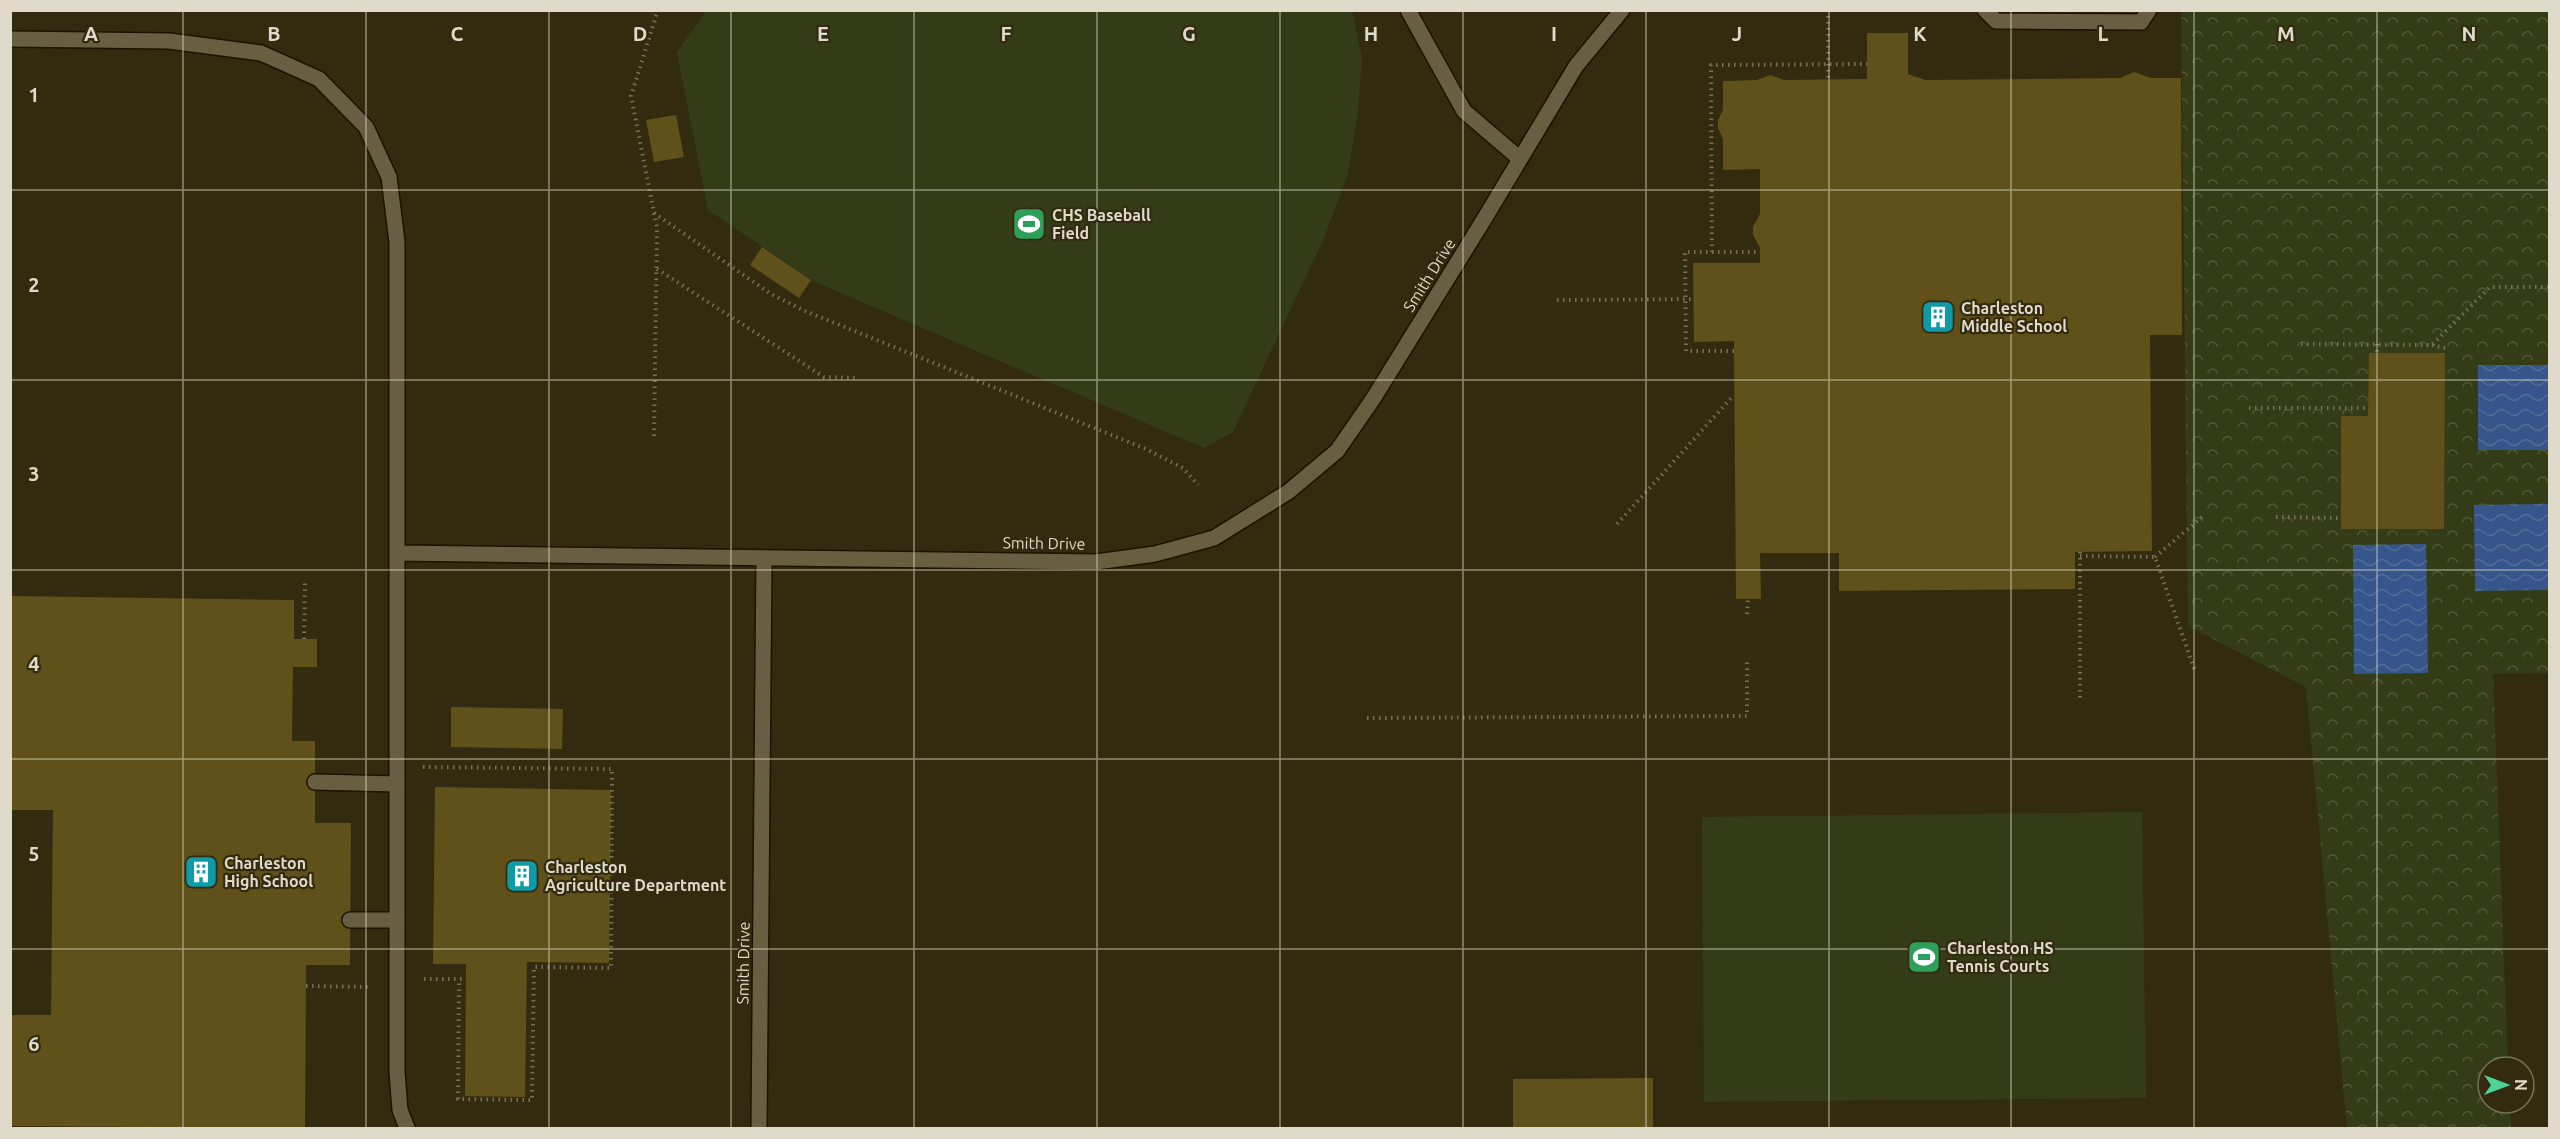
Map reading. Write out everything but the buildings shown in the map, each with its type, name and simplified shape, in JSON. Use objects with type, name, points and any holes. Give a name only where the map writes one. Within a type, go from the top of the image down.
[{"type":"street","points":[[1408,10],[1464,111],[1520,159]]},
{"type":"street","name":"Smith Drive","points":[[759,1128],[764,559],[1096,562],[1155,554],[1214,538],[1288,492],[1337,451],[1373,399],[1576,66],[1622,10]]},
{"type":"street","points":[[1985,10],[1996,21],[2141,22],[2149,10]]},
{"type":"street","points":[[10,39],[169,41],[261,53],[319,79],[366,128],[389,177],[397,242],[397,1072],[400,1110],[407,1128]]},
{"type":"street","points":[[398,553],[764,559]]},
{"type":"street","points":[[315,782],[397,784]]},
{"type":"street","points":[[350,920],[397,920]]},
{"type":"path","points":[[654,436],[657,228],[631,96],[658,10]]},
{"type":"path","points":[[1828,10],[1828,79]]},
{"type":"path","points":[[1712,252],[1711,64],[1867,63]]},
{"type":"path","points":[[1711,124],[1718,124]]},
{"type":"path","points":[[654,213],[771,294],[806,311],[1146,449],[1183,468],[1198,485]]},
{"type":"path","points":[[1734,351],[1686,351],[1685,252],[1760,252]]},
{"type":"path","points":[[656,269],[824,377],[856,378]]},
{"type":"path","points":[[2432,345],[2490,287],[2550,286]]},
{"type":"path","points":[[1557,300],[1694,299]]},
{"type":"path","points":[[2301,344],[2432,345],[2445,348]]},
{"type":"path","points":[[2377,344],[2377,353]]},
{"type":"path","points":[[1617,524],[1734,395]]},
{"type":"path","points":[[2248,408],[2368,408]]},
{"type":"path","points":[[2080,699],[2080,554],[2155,557],[2202,517]]},
{"type":"path","points":[[2276,517],[2341,518]]},
{"type":"path","points":[[2155,557],[2194,670]]},
{"type":"path","points":[[304,583],[304,639]]},
{"type":"path","points":[[1747,615],[1748,599]]},
{"type":"path","points":[[1367,718],[1747,716],[1747,660]]},
{"type":"path","points":[[422,767],[612,769],[611,968],[534,967],[532,1100],[458,1099],[459,979]]},
{"type":"path","points":[[396,978],[466,979]]},
{"type":"path","points":[[306,986],[370,987]]},
{"type":"green space","name":"CHS Baseball Field","points":[[1352,10],[1362,58],[1358,111],[1348,174],[1324,238],[1233,432],[1204,448],[815,282],[708,210],[677,52],[706,11]]},
{"type":"green space","points":[[2181,11],[2549,11],[2549,673],[2493,674],[2508,1055],[2476,1055],[2476,1115],[2510,1115],[2511,1128],[2347,1128],[2306,687],[2188,626]]},
{"type":"green space","name":"Charleston HS Tennis Courts","points":[[2142,812],[2146,1098],[1704,1102],[1702,817]]},
{"type":"water","points":[[2478,365],[2549,365],[2549,450],[2478,450]]},
{"type":"water","points":[[2549,504],[2549,590],[2475,591],[2474,505]]},
{"type":"water","points":[[2426,544],[2428,673],[2354,674],[2353,545]]},
{"type":"place","name":"CHS Baseball Field","points":[[1029,224]]},
{"type":"place","name":"Charleston Middle School","points":[[1938,317]]},
{"type":"place","name":"Charleston High School","points":[[201,872]]},
{"type":"place","name":"Charleston Agriculture Department","points":[[522,876]]},
{"type":"place","name":"Charleston HS Tennis Courts","points":[[1924,957]]}]
